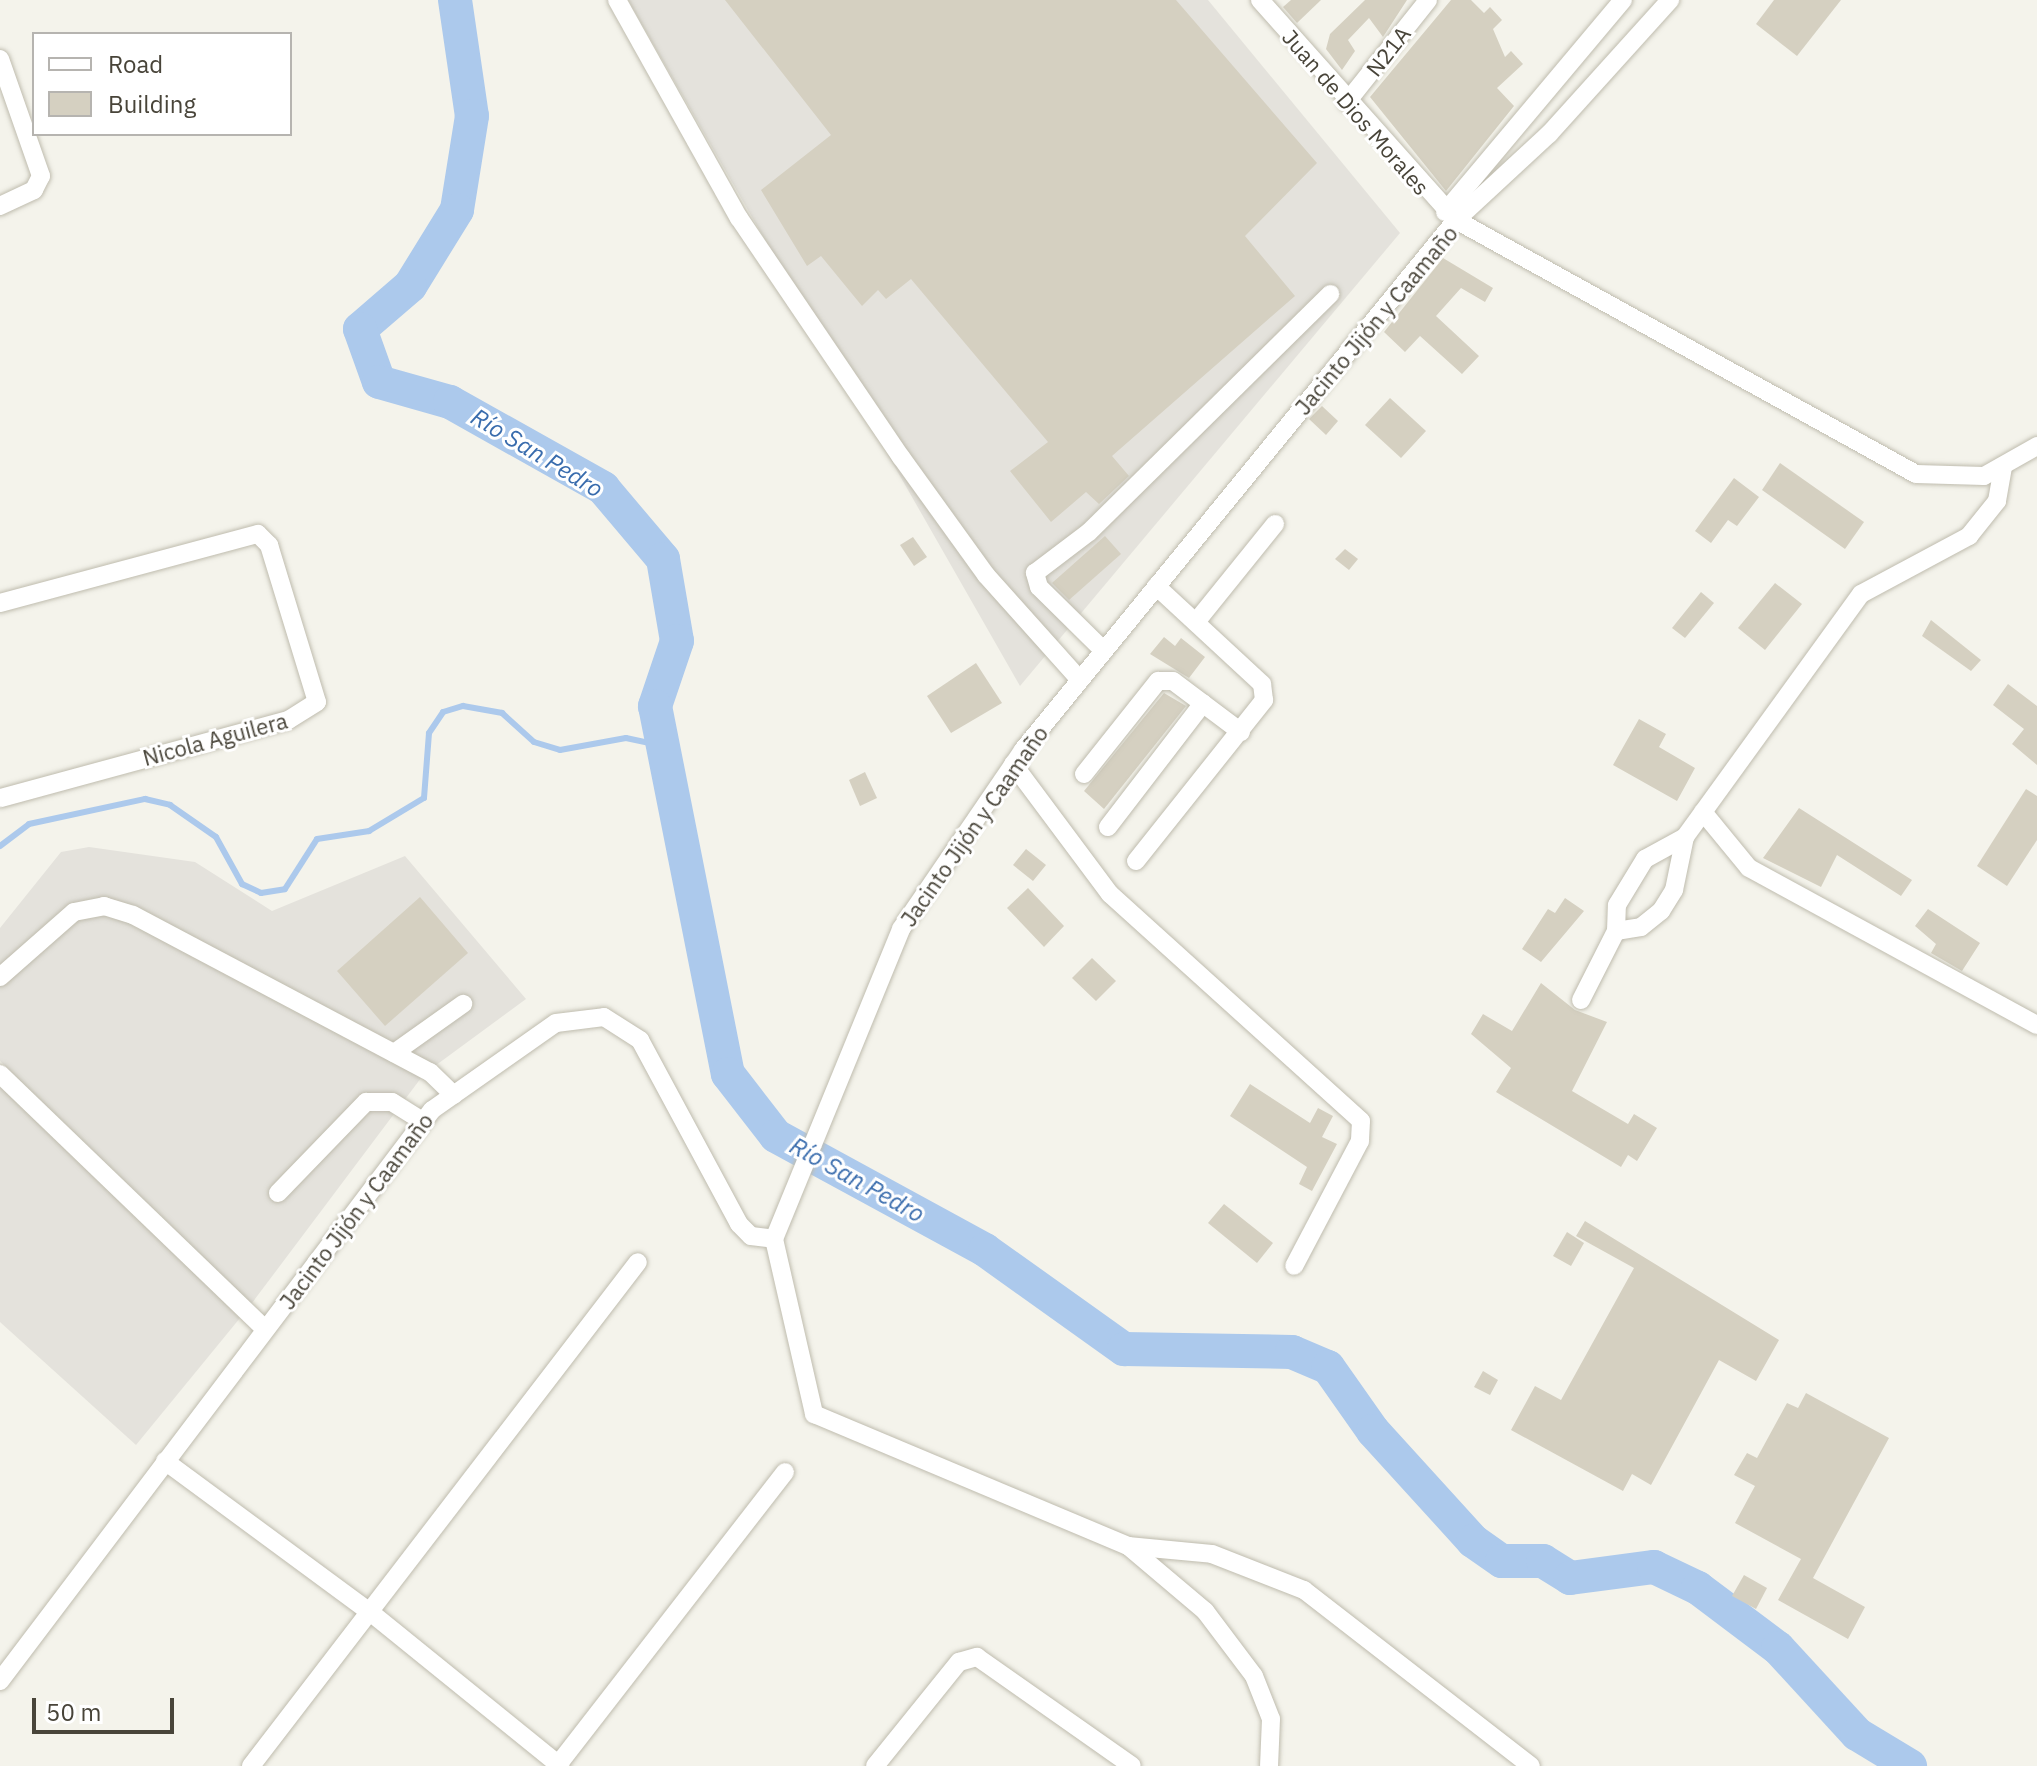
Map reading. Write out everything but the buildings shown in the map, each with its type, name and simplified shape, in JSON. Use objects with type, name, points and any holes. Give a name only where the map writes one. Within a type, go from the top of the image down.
[{"type":"street","points":[[617,0],[739,218],[892,444],[986,575],[1080,680]]},
{"type":"street","name":"Juan de Dios Morales","points":[[1260,0],[1450,216]]},
{"type":"street","name":"N21A","points":[[1347,102],[1428,0]]},
{"type":"street","points":[[1450,216],[1623,0]]},
{"type":"street","points":[[1450,216],[1549,134],[1670,0]]},
{"type":"street","points":[[0,59],[41,176],[22,199],[0,206]]},
{"type":"street","name":"Jacinto Jijón y Caamaño","points":[[0,1681],[423,1121],[454,1095],[556,1023],[604,1017],[640,1040],[739,1224],[751,1236],[774,1239],[785,1220],[833,1090],[901,929],[1013,764],[1450,216],[1916,474],[1961,479],[2003,468],[2037,446]]},
{"type":"street","points":[[1104,651],[1039,587],[1035,573],[1089,532],[1330,294]]},
{"type":"street","points":[[1616,931],[1641,927],[1661,911],[1674,890],[1685,837],[1861,594],[1969,536],[1997,501],[2003,468]]},
{"type":"street","points":[[1196,622],[1275,524]]},
{"type":"street","name":"Nicola Aguilera","points":[[0,603],[258,534],[269,545],[317,702],[288,720],[0,798]]},
{"type":"street","points":[[1136,861],[1264,700],[1262,684],[1156,586]]},
{"type":"street","points":[[1084,774],[1158,681],[1173,681],[1241,732]]},
{"type":"street","points":[[1108,827],[1203,703]]},
{"type":"street","points":[[1013,764],[1110,894],[1361,1121],[1360,1141],[1294,1266]]},
{"type":"street","points":[[1703,812],[1749,868],[2037,1025]]},
{"type":"street","points":[[1581,1000],[1616,931],[1617,905],[1645,859],[1685,837]]},
{"type":"street","points":[[0,977],[74,912],[104,906],[394,1053],[454,1095]]},
{"type":"street","points":[[394,1053],[463,1004]]},
{"type":"street","points":[[0,1074],[265,1329]]},
{"type":"street","points":[[278,1193],[366,1102],[392,1102],[423,1121]]},
{"type":"street","points":[[774,1239],[814,1414],[826,1424],[1128,1546],[1212,1554],[1304,1590],[1531,1766]]},
{"type":"street","points":[[251,1766],[638,1262]]},
{"type":"street","points":[[165,1461],[370,1612],[559,1766],[785,1472]]},
{"type":"street","points":[[1128,1546],[1205,1611],[1241,1656],[1271,1719],[1269,1766]]},
{"type":"street","points":[[875,1766],[959,1662],[977,1657],[1132,1766]]},
{"type":"shaded area","points":[[628,0],[1208,0],[1400,233],[1020,686]]},
{"type":"shaded area","points":[[89,847],[195,862],[272,911],[405,856],[526,999],[424,1074],[249,1307],[0,1061],[0,928],[61,852]]},
{"type":"shaded area","points":[[0,1080],[240,1318],[136,1445],[0,1322]]},
{"type":"waterway","name":"Río San Pedro","points":[[455,0],[472,116],[457,210],[410,286],[360,329],[379,382],[450,402],[603,488],[663,559],[677,641],[655,706],[728,1074],[776,1136],[985,1250],[1124,1349],[1292,1352],[1328,1367],[1373,1431],[1473,1541],[1502,1561],[1543,1561],[1570,1578],[1654,1567],[1698,1588],[1778,1648],[1857,1734],[1910,1766]]},
{"type":"waterway","points":[[0,846],[29,824],[145,799],[170,805],[216,837],[242,884],[261,893],[285,889],[317,839],[369,831],[424,798],[429,733],[443,712],[463,706],[502,713],[534,742],[560,750],[626,738],[665,746]]}]
